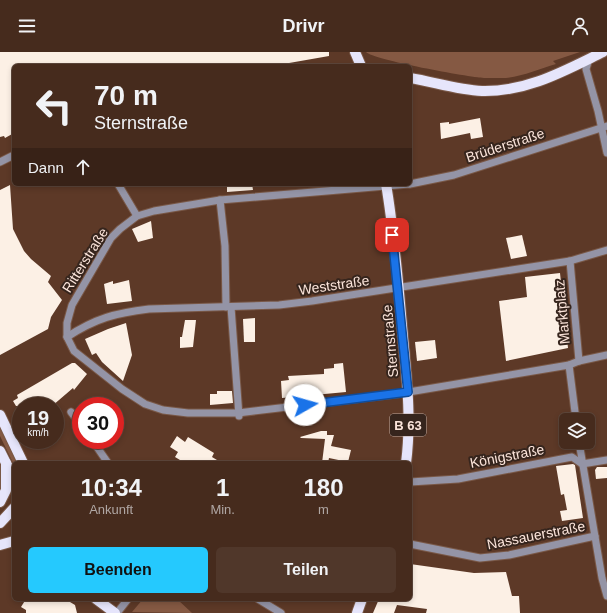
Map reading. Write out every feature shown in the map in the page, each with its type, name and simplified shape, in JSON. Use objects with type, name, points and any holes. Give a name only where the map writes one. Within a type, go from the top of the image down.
[{"type":"main road","points":[[355,52],[360,64]]},
{"type":"main road","points":[[412,78],[457,88],[480,91],[496,91],[530,85],[603,52]]},
{"type":"main road","name":"B 63","points":[[387,186],[399,288]]},
{"type":"main road","name":"Sternstraße","points":[[399,288],[408,392],[408,438],[406,461]]},
{"type":"main road","points":[[0,415],[22,461]]},
{"type":"main road","points":[[0,451],[12,475]]},
{"type":"main road","points":[[0,502],[6,490],[6,463]]},
{"type":"main road","points":[[0,522],[12,510]]},
{"type":"main road","points":[[0,545],[12,542]]},
{"type":"main road","points":[[99,601],[116,613]]},
{"type":"main road","points":[[357,613],[361,601]]},
{"type":"street","points":[[589,59],[586,69],[604,127],[607,153]]},
{"type":"street","name":"Brüderstraße","points":[[412,184],[454,175],[604,127]]},
{"type":"street","points":[[0,162],[12,156]]},
{"type":"street","points":[[119,186],[137,216]]},
{"type":"street","name":"Ritterstraße","points":[[67,337],[66,329],[70,310],[94,266],[111,238],[137,216],[154,211],[220,200],[376,186]]},
{"type":"street","points":[[220,200],[238,415]]},
{"type":"street","name":"Weststraße","points":[[67,337],[93,321],[111,315],[132,311],[149,309],[279,306],[570,261],[607,250]]},
{"type":"street","name":"Marktplatz","points":[[570,261],[579,361]]},
{"type":"street","name":"Marktplatz","points":[[67,337],[74,350],[122,389],[145,404],[173,412],[238,415],[408,392],[569,366],[579,361],[607,354]]},
{"type":"street","points":[[569,366],[575,413]]},
{"type":"street","points":[[98,449],[107,461]]},
{"type":"street","points":[[580,449],[602,578],[607,596]]},
{"type":"street","name":"Königstraße","points":[[412,482],[458,479],[572,458],[582,464],[607,460]]},
{"type":"street","name":"Nassauerstraße","points":[[412,544],[480,558],[509,555],[595,536]]},
{"type":"street","points":[[116,613],[126,601]]},
{"type":"street","points":[[261,601],[281,613]]},
{"type":"shaded area","points":[[366,52],[580,52],[553,61],[556,64],[525,74],[506,78],[484,78],[460,75],[372,55]]},
{"type":"shaded area","points":[[0,426],[17,461],[12,461],[0,436]]},
{"type":"shaded area","points":[[141,601],[179,601],[192,613],[132,612]]},
{"type":"building","points":[[0,52],[329,52],[329,56],[283,64],[12,64],[12,134],[5,138],[4,136],[0,137]]},
{"type":"building","points":[[480,118],[483,137],[471,139],[470,133],[441,139],[440,123],[449,122],[449,124]]},
{"type":"building","points":[[10,185],[13,229],[24,251],[51,276],[48,282],[62,300],[51,317],[48,329],[0,355],[0,190]]},
{"type":"building","points":[[227,186],[252,186],[253,190],[227,192]]},
{"type":"building","points":[[151,221],[153,238],[138,242],[132,229]]},
{"type":"building","points":[[522,235],[527,256],[511,259],[506,238]]},
{"type":"building","points":[[560,273],[568,348],[506,361],[499,301],[527,297],[525,277]]},
{"type":"building","points":[[129,280],[132,301],[107,304],[104,284],[113,281],[113,284]]},
{"type":"building","points":[[255,318],[255,342],[244,342],[243,319]]},
{"type":"building","points":[[185,320],[196,320],[193,347],[180,348],[180,337],[182,337]]},
{"type":"building","points":[[126,323],[132,355],[123,381],[102,362],[96,353],[92,355],[85,339]]},
{"type":"building","points":[[435,340],[437,358],[417,361],[415,342]]},
{"type":"building","points":[[72,363],[75,363],[87,374],[74,390],[73,388],[62,397],[18,397],[17,395]]},
{"type":"building","points":[[343,363],[346,392],[282,398],[281,381],[289,380],[288,376],[324,374],[324,369],[334,368],[334,364]]},
{"type":"building","points":[[217,391],[232,391],[233,403],[210,405],[210,394],[217,394]]},
{"type":"building","points":[[321,431],[327,431],[327,435],[334,435],[331,446],[351,450],[348,461],[329,458],[328,461],[322,461],[325,439],[300,437]]},
{"type":"building","points":[[177,436],[185,442],[188,437],[214,453],[212,457],[219,461],[182,461],[175,457],[178,452],[170,447]]},
{"type":"building","points":[[575,465],[583,518],[562,521],[560,511],[567,510],[564,494],[561,495],[556,466]]},
{"type":"building","points":[[597,467],[607,467],[607,478],[596,479],[595,470]]},
{"type":"building","points":[[412,564],[474,573],[506,572],[512,596],[519,596],[520,613],[426,613],[427,609],[397,605],[394,613],[373,613],[378,601],[412,601]]},
{"type":"building","points":[[25,601],[68,601],[75,605],[77,613],[26,613],[26,610],[21,607]]},
{"type":"route","points":[[305,405],[408,392],[399,288],[392,235]]}]
